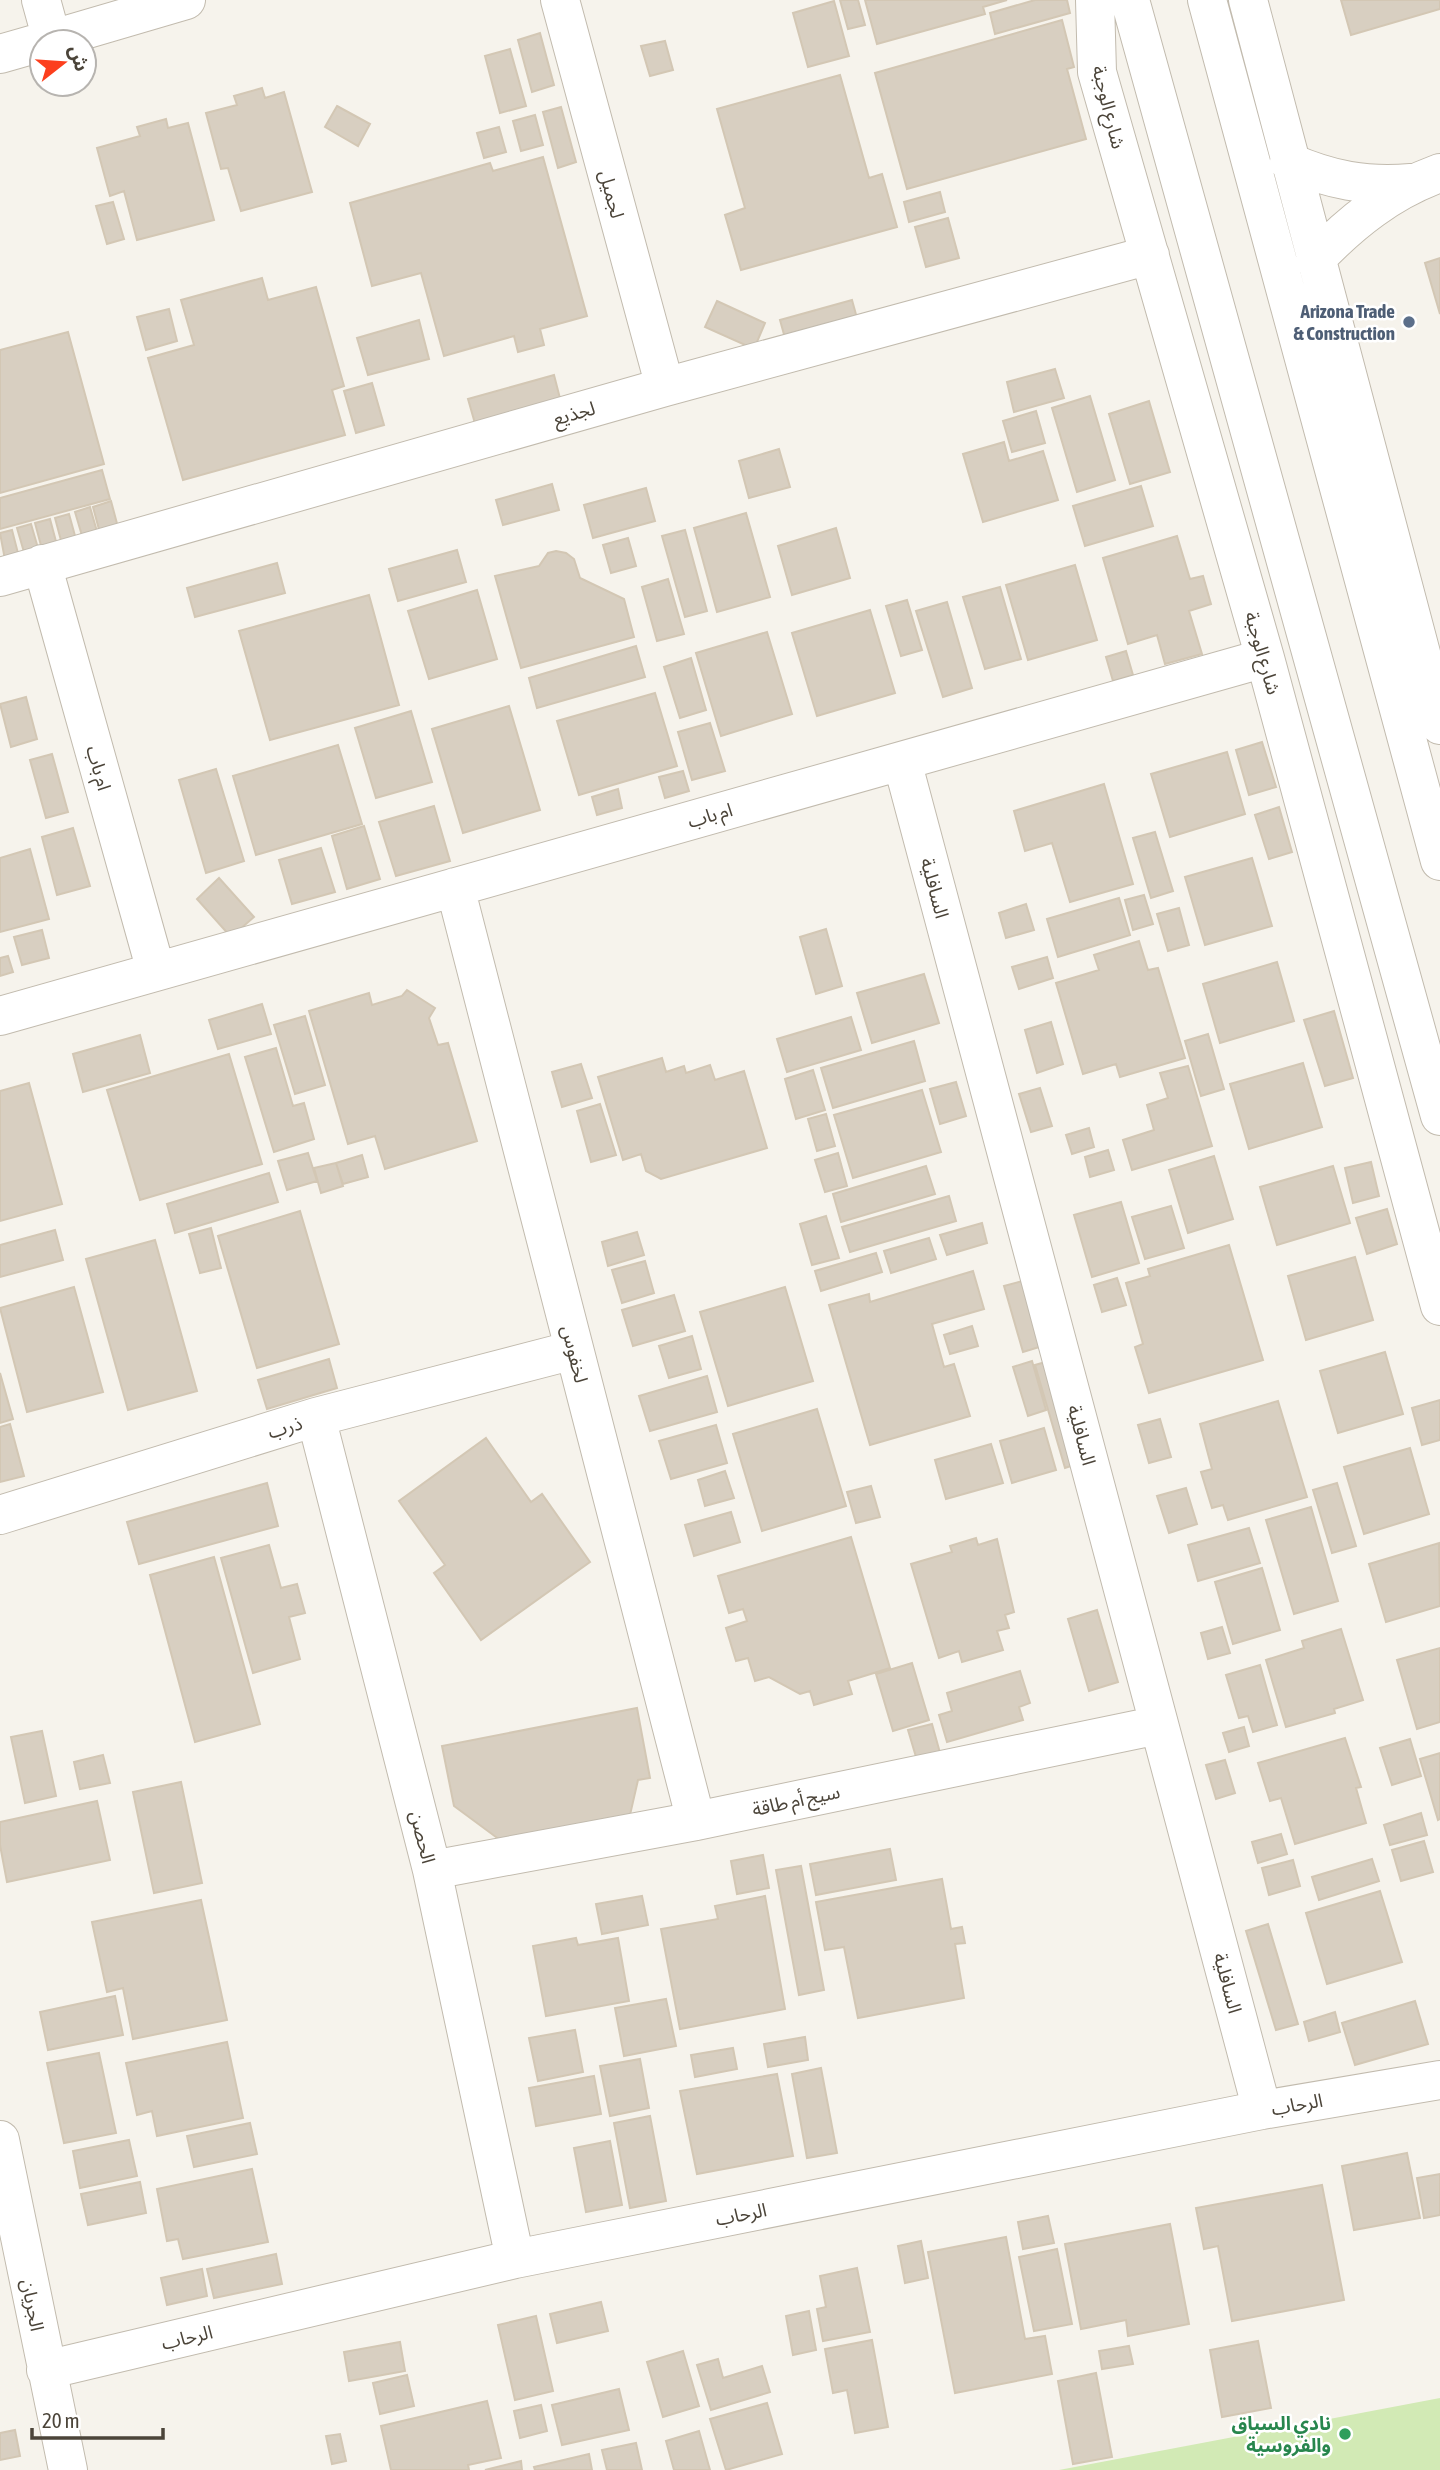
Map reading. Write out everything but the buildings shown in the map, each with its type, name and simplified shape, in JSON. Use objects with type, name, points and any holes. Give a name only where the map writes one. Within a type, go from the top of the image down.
[{"type":"street","points":[[41,0],[44,28]]},
{"type":"street","points":[[91,28],[187,0]]},
{"type":"street","name":"لجميل","points":[[559,0],[665,387]]},
{"type":"street","name":"شارع الوجبة","points":[[1095,0],[1097,72],[1265,658],[1440,1306]]},
{"type":"street","points":[[1130,0],[1440,1116]]},
{"type":"street","points":[[1207,0],[1440,861]]},
{"type":"street","points":[[1248,0],[1440,725]]},
{"type":"street","points":[[0,54],[28,46]]},
{"type":"street","points":[[1289,162],[1318,175],[1350,183],[1382,186],[1427,178]]},
{"type":"street","points":[[1315,261],[1361,217],[1427,178]]},
{"type":"street","name":"لجذيع","points":[[0,577],[665,387],[1150,255]]},
{"type":"street","name":"ام باب","points":[[42,565],[156,971]]},
{"type":"street","name":"ام باب","points":[[0,1016],[1265,658]]},
{"type":"street","name":"السافلية","points":[[902,761],[1262,2110]]},
{"type":"street","name":"لخفوس","points":[[455,887],[696,1821]]},
{"type":"street","name":"ذرب","points":[[0,1515],[316,1417],[574,1350]]},
{"type":"street","name":"الحصن","points":[[316,1417],[432,1870],[516,2259]]},
{"type":"street","name":"سيج أم طاقة","points":[[432,1870],[696,1821],[1159,1725]]},
{"type":"street","name":"الرحاب","points":[[46,2370],[516,2259],[1262,2110],[1440,2080]]},
{"type":"street","name":"الجريان","points":[[0,2140],[68,2470]]},
{"type":"green space","name":"نادي السباق والفروسية","points":[[1440,2398],[1440,2470],[1059,2470]]},
{"type":"place","name":"Arizona Trade & Construction","points":[[1409,322]]},
{"type":"place","name":"نادي السباق والفروسية","points":[[1345,2434]]}]
